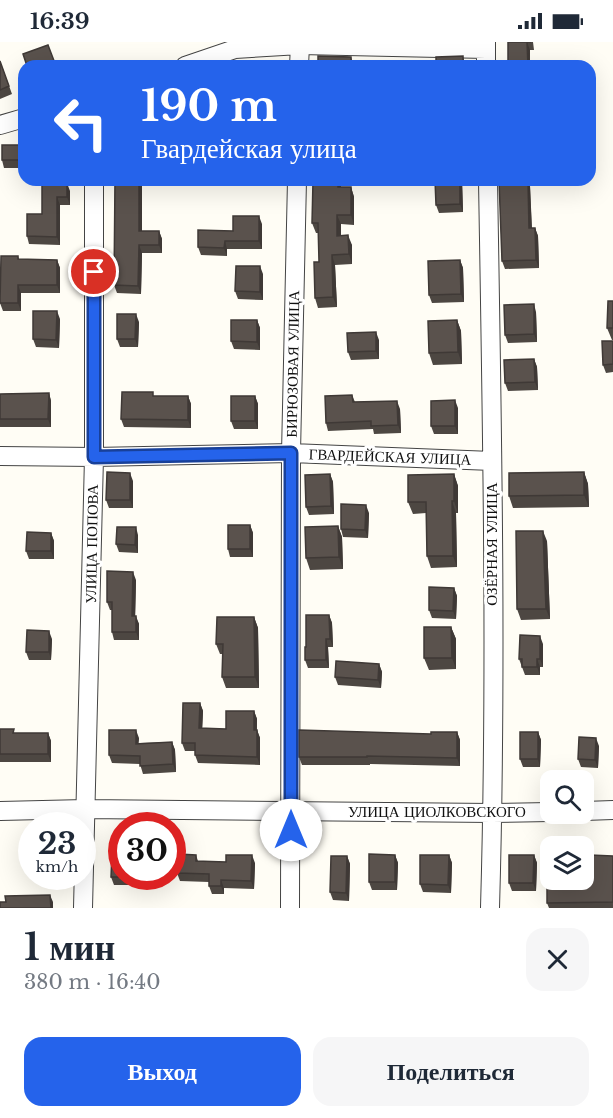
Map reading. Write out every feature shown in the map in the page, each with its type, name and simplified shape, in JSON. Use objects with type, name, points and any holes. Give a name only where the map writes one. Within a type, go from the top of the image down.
[{"type":"street","points":[[203,60],[235,49],[300,45],[486,52]]},
{"type":"street","points":[[299,60],[300,45]]},
{"type":"street","points":[[0,125],[18,120]]},
{"type":"street","name":"УЛИЦА ПОПОВА","points":[[83,908],[94,457],[94,186]]},
{"type":"street","name":"БИРЮЗОВАЯ УЛИЦА","points":[[290,908],[291,453],[297,186]]},
{"type":"street","name":"ОЗЁРНАЯ УЛИЦА","points":[[488,186],[492,460],[490,908]]},
{"type":"street","name":"ГВАРДЕЙСКАЯ УЛИЦА","points":[[0,456],[94,457],[291,453],[492,460]]},
{"type":"street","name":"УЛИЦА ЦИОЛКОВСКОГО","points":[[0,810],[540,812]]},
{"type":"street","points":[[594,811],[613,810]]},
{"type":"building","points":[[508,42],[527,42],[528,60],[508,60]]},
{"type":"building","points":[[48,45],[54,60],[25,60],[23,54]]},
{"type":"building","points":[[318,56],[351,57],[351,60],[318,60]]},
{"type":"building","points":[[463,56],[463,60],[436,60],[436,57]]},
{"type":"building","points":[[0,61],[9,86],[0,90]]},
{"type":"building","points":[[2,145],[18,145],[18,160],[2,160]]},
{"type":"building","points":[[42,186],[67,186],[67,197],[57,197],[57,237],[27,236],[27,214],[42,214]]},
{"type":"building","points":[[115,186],[139,186],[139,231],[159,231],[159,245],[139,245],[138,286],[114,285]]},
{"type":"building","points":[[313,186],[351,187],[351,215],[337,215],[337,236],[348,235],[349,254],[332,255],[333,297],[315,298],[314,262],[319,262],[318,223],[312,223]]},
{"type":"building","points":[[435,186],[460,186],[460,204],[436,205]]},
{"type":"building","points":[[499,186],[528,186],[529,228],[535,228],[536,260],[502,261]]},
{"type":"building","points":[[233,216],[259,216],[259,241],[225,241],[224,248],[198,247],[198,230],[233,231]]},
{"type":"building","points":[[1,256],[57,260],[57,285],[18,285],[18,303],[0,303]]},
{"type":"building","points":[[460,260],[461,294],[429,295],[428,261]]},
{"type":"building","points":[[236,266],[260,266],[260,292],[235,291]]},
{"type":"building","points":[[608,301],[613,301],[613,328],[607,328]]},
{"type":"building","points":[[534,304],[534,334],[505,335],[504,305]]},
{"type":"building","points":[[33,311],[57,311],[56,340],[33,339]]},
{"type":"building","points":[[117,314],[136,314],[135,339],[117,339]]},
{"type":"building","points":[[231,320],[257,320],[257,342],[231,341]]},
{"type":"building","points":[[457,320],[458,352],[429,353],[428,321]]},
{"type":"building","points":[[376,332],[376,351],[348,352],[347,333]]},
{"type":"building","points":[[602,341],[613,341],[613,364],[603,365]]},
{"type":"building","points":[[534,359],[535,382],[505,383],[504,360]]},
{"type":"building","points":[[122,392],[153,392],[153,396],[188,396],[188,420],[121,419]]},
{"type":"building","points":[[49,393],[48,419],[0,419],[0,394]]},
{"type":"building","points":[[352,395],[353,402],[397,401],[398,425],[371,426],[371,421],[326,423],[325,396]]},
{"type":"building","points":[[231,396],[255,396],[255,421],[231,421]]},
{"type":"building","points":[[455,400],[455,426],[431,426],[431,401]]},
{"type":"building","points":[[107,472],[130,473],[130,500],[106,500]]},
{"type":"building","points":[[584,472],[584,495],[509,496],[509,473]]},
{"type":"building","points":[[330,474],[331,506],[306,507],[305,475]]},
{"type":"building","points":[[454,474],[453,556],[427,556],[426,502],[408,502],[408,475]]},
{"type":"building","points":[[341,504],[366,505],[365,530],[341,529]]},
{"type":"building","points":[[228,525],[250,525],[250,549],[228,549]]},
{"type":"building","points":[[338,526],[339,557],[306,558],[305,527]]},
{"type":"building","points":[[117,527],[136,527],[135,545],[116,544]]},
{"type":"building","points":[[516,531],[543,531],[546,609],[517,609]]},
{"type":"building","points":[[27,532],[51,533],[51,551],[26,551]]},
{"type":"building","points":[[107,571],[133,572],[132,616],[136,616],[136,632],[112,632],[112,602],[107,602]]},
{"type":"building","points":[[429,587],[454,588],[453,611],[429,610]]},
{"type":"building","points":[[306,615],[329,615],[330,639],[326,639],[326,660],[305,660]]},
{"type":"building","points":[[217,617],[254,617],[255,677],[222,677],[223,644],[216,644]]},
{"type":"building","points":[[424,627],[451,627],[452,658],[424,658]]},
{"type":"building","points":[[27,630],[49,631],[49,652],[26,652]]},
{"type":"building","points":[[520,635],[540,636],[540,659],[537,659],[537,667],[522,667],[522,659],[519,659]]},
{"type":"building","points":[[336,661],[379,664],[378,680],[335,677]]},
{"type":"building","points":[[183,703],[200,703],[199,728],[226,729],[226,711],[254,711],[257,757],[195,755],[195,743],[182,743]]},
{"type":"building","points":[[0,729],[14,729],[13,733],[48,733],[48,754],[0,754]]},
{"type":"building","points":[[109,730],[136,730],[136,744],[172,742],[173,764],[140,766],[140,756],[109,755]]},
{"type":"building","points":[[299,730],[431,734],[431,732],[457,732],[457,758],[299,757]]},
{"type":"building","points":[[520,732],[538,732],[538,759],[520,759]]},
{"type":"building","points":[[579,737],[596,738],[595,760],[578,759]]},
{"type":"building","points":[[186,854],[196,855],[196,861],[226,862],[226,855],[252,855],[251,881],[221,880],[221,886],[209,886],[209,874],[186,873]]},
{"type":"building","points":[[369,854],[395,855],[395,882],[369,882]]},
{"type":"building","points":[[420,855],[449,855],[448,885],[420,884]]},
{"type":"building","points":[[509,855],[534,855],[533,883],[509,883]]},
{"type":"building","points":[[594,855],[613,856],[613,902],[547,903],[547,890],[594,890]]},
{"type":"building","points":[[331,856],[347,856],[346,893],[330,892]]},
{"type":"building","points":[[50,895],[51,908],[0,908],[0,902],[6,902],[5,896]]},
{"type":"route","points":[[94,272],[94,457],[291,453],[291,830]]}]
